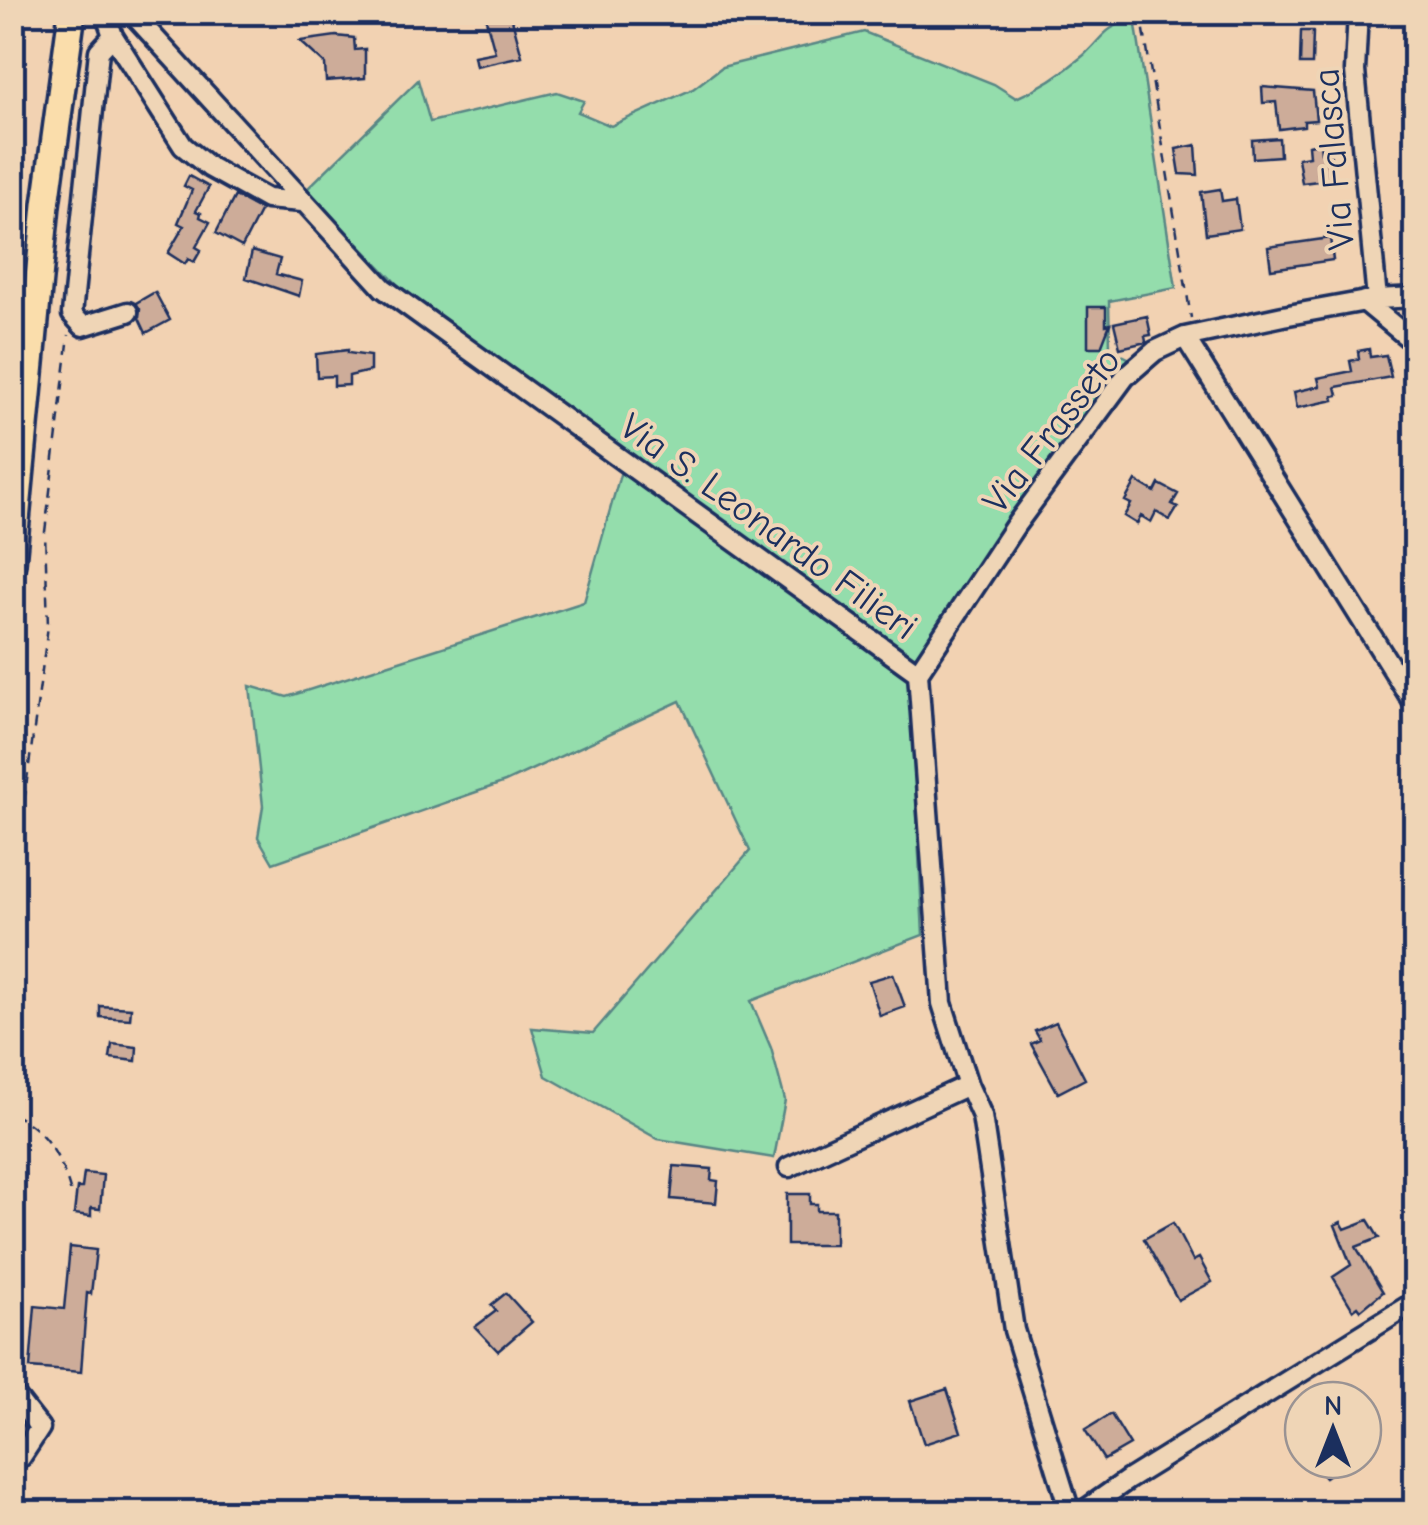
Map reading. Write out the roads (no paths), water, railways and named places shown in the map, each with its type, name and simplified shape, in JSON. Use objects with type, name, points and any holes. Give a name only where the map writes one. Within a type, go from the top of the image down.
[{"type":"highway","points":[[12,563],[46,205],[72,12]]},
{"type":"street","points":[[105,12],[113,36],[183,146],[208,168],[266,199],[302,202]]},
{"type":"street","name":"Via S. Leonardo Filieri","points":[[131,12],[383,288],[918,673],[942,1003],[982,1116],[1014,1330],[1070,1512]]},
{"type":"street","name":"Via Falasca","points":[[1358,12],[1355,71],[1371,300]]},
{"type":"street","points":[[113,36],[99,51],[72,314],[84,326],[128,312]]},
{"type":"street","name":"Via Frasseto","points":[[918,673],[1015,526],[1125,378],[1156,351],[1190,336],[1371,300],[1416,297]]},
{"type":"street","points":[[1371,300],[1416,344]]},
{"type":"street","points":[[1190,336],[1416,707]]},
{"type":"street","points":[[789,1167],[968,1085]]},
{"type":"street","points":[[1082,1512],[1416,1301]]},
{"type":"street","points":[[12,1392],[40,1428],[21,1457],[12,1458]]}]
